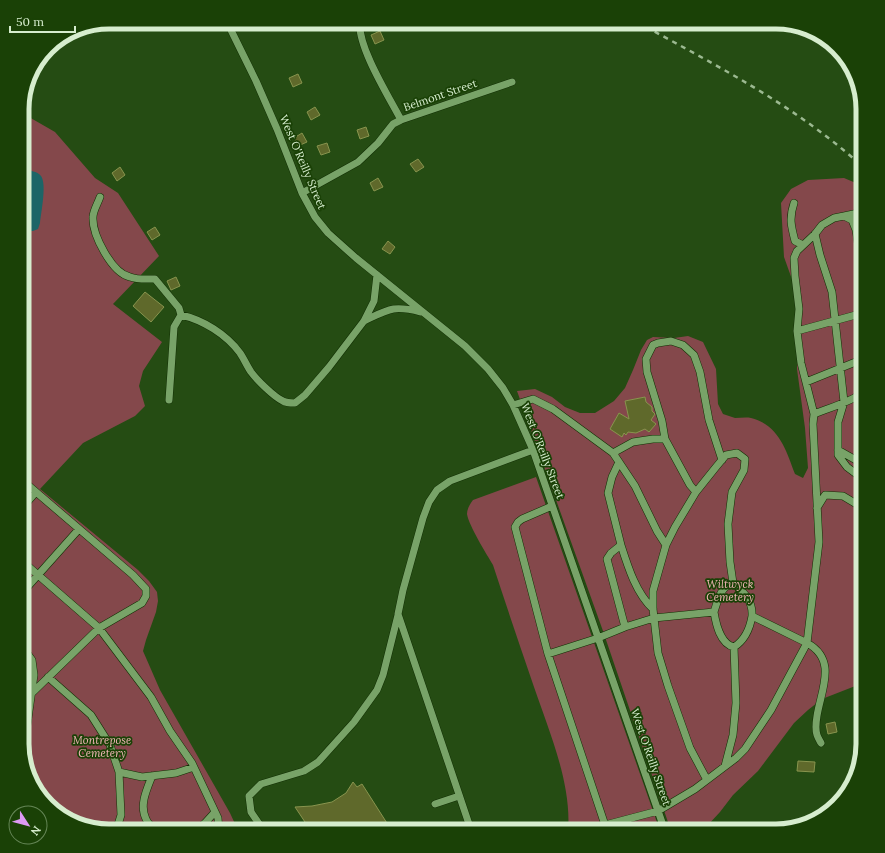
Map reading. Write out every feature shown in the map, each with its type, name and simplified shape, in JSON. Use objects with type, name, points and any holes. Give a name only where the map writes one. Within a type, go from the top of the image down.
[{"type":"street","name":"West O'Reilly Street","points":[[230,29],[256,81],[302,193],[314,217],[328,233],[377,275],[465,346],[488,369],[504,388],[533,450],[663,824]]},
{"type":"street","points":[[360,29],[360,37],[367,54],[401,120]]},
{"type":"street","name":"Belmont Street","points":[[302,193],[358,162],[378,143],[393,124],[512,82]]},
{"type":"street","points":[[100,197],[93,216],[94,226],[97,237],[111,263],[131,278],[155,279],[180,308],[181,315],[174,327],[169,400]]},
{"type":"street","points":[[794,203],[790,214],[792,231],[795,241],[803,245]]},
{"type":"street","points":[[609,824],[658,811],[695,789],[736,758],[745,749],[771,710],[807,643],[819,542],[813,424],[814,414],[801,363],[797,331],[799,309],[794,258],[797,251],[822,225],[834,218],[856,213]]},
{"type":"street","points":[[844,216],[852,220],[856,230]]},
{"type":"street","points":[[815,234],[832,292],[841,368],[844,402],[838,422],[838,455],[847,467],[856,474]]},
{"type":"street","points":[[181,315],[190,317],[213,328],[240,352],[251,372],[273,394],[283,402],[295,403],[305,395],[330,367],[364,321],[374,301],[377,275]]},
{"type":"street","points":[[364,321],[390,309],[406,308],[423,312]]},
{"type":"street","points":[[797,331],[856,315]]},
{"type":"street","points":[[696,492],[690,485],[665,439],[662,421],[647,372],[646,359],[654,345],[658,342],[671,341],[683,345],[694,355],[700,372],[709,420],[722,460]]},
{"type":"street","points":[[806,382],[856,362]]},
{"type":"street","points":[[814,414],[856,397]]},
{"type":"street","points":[[513,405],[532,399],[553,409],[613,453],[635,486],[657,531],[666,545]]},
{"type":"street","points":[[613,453],[633,442],[665,439]]},
{"type":"street","points":[[259,824],[251,812],[249,796],[261,784],[304,771],[318,762],[354,722],[377,690],[383,675],[403,590],[423,518],[429,502],[437,490],[450,481],[533,450]]},
{"type":"street","points":[[838,450],[856,458]]},
{"type":"street","points":[[707,780],[690,748],[658,653],[653,609],[653,591],[666,545],[696,492],[726,455],[737,454],[745,459],[744,470],[732,492],[728,524],[730,562],[733,583],[742,590],[749,599],[753,609],[750,627],[739,644],[734,647]]},
{"type":"street","points":[[619,462],[612,477],[608,494],[626,561],[641,594],[653,609]]},
{"type":"street","points":[[29,486],[133,575],[146,589],[146,596],[142,603],[99,628],[32,693]]},
{"type":"street","points":[[29,500],[36,492]]},
{"type":"street","points":[[817,508],[825,495],[843,496],[856,504]]},
{"type":"street","points":[[552,506],[522,519],[518,522],[516,527],[548,654],[605,824]]},
{"type":"street","points":[[29,585],[79,528]]},
{"type":"street","points":[[621,545],[611,553],[607,559],[625,627]]},
{"type":"street","points":[[29,567],[99,628],[151,697],[194,767],[218,818],[218,824]]},
{"type":"street","points":[[733,583],[727,585],[722,590],[714,612],[716,625],[722,637],[730,646],[734,647]]},
{"type":"street","points":[[548,654],[654,618],[714,612]]},
{"type":"street","points":[[398,614],[469,824]]},
{"type":"street","points":[[752,616],[816,647],[824,659],[826,672],[824,689],[816,726],[817,735],[821,744]]},
{"type":"street","points":[[725,766],[732,734],[736,703],[734,647]]},
{"type":"street","points":[[29,656],[32,660],[34,675],[29,712]]},
{"type":"street","points":[[48,677],[91,715],[110,745],[119,772],[121,815],[118,824]]},
{"type":"street","points":[[119,772],[142,777],[176,773],[194,767]]},
{"type":"street","points":[[151,824],[146,819],[144,808],[145,793],[152,776]]},
{"type":"street","points":[[435,804],[459,796]]},
{"type":"street","points":[[204,824],[214,812]]},
{"type":"green space","name":"Montrepose Cemetery","points":[[29,117],[55,132],[95,178],[118,193],[159,256],[113,304],[162,342],[143,371],[139,386],[145,406],[135,416],[83,443],[40,489],[138,570],[157,592],[158,601],[156,612],[143,651],[160,690],[235,824],[103,824],[88,821],[78,818],[60,808],[52,801],[37,780],[33,770],[29,744]]},
{"type":"green space","name":"Wiltwyck Cemetery","points":[[844,178],[856,183],[856,686],[822,699],[794,723],[758,771],[733,795],[709,824],[669,824],[603,631],[517,391],[535,389],[552,397],[565,407],[580,413],[595,413],[614,401],[625,388],[641,350],[647,340],[653,337],[674,338],[688,336],[703,342],[716,369],[718,404],[723,414],[735,418],[751,418],[761,421],[768,426],[775,432],[785,448],[795,474],[803,478],[808,468],[805,428],[797,369],[797,319],[794,285],[784,257],[781,203],[791,189],[808,180]]},
{"type":"green space","points":[[536,477],[658,824],[568,824],[566,795],[558,758],[493,565],[468,519],[468,510],[473,500]]},
{"type":"water","points":[[29,170],[39,174],[44,185],[40,223],[38,229],[29,231]]},
{"type":"building","points":[[380,31],[384,40],[375,44],[371,35]]},
{"type":"building","points":[[298,74],[302,83],[293,87],[289,78]]},
{"type":"building","points":[[315,107],[320,115],[311,120],[307,112]]},
{"type":"building","points":[[366,127],[369,136],[360,139],[357,130]]},
{"type":"building","points":[[302,133],[307,142],[298,146],[294,138]]},
{"type":"building","points":[[327,143],[330,152],[321,155],[317,146]]},
{"type":"building","points":[[418,159],[424,167],[416,172],[410,164]]},
{"type":"building","points":[[120,167],[125,175],[117,181],[112,173]]},
{"type":"building","points":[[378,178],[383,187],[374,191],[370,183]]},
{"type":"building","points":[[155,227],[160,235],[152,240],[147,232]]},
{"type":"building","points":[[388,241],[395,247],[390,254],[382,249]]},
{"type":"building","points":[[176,277],[180,286],[171,290],[167,281]]},
{"type":"building","points":[[145,292],[164,307],[151,322],[133,306]]},
{"type":"building","points":[[645,397],[646,402],[652,407],[652,411],[655,414],[651,420],[656,424],[649,432],[645,429],[636,433],[628,432],[626,435],[624,433],[622,437],[610,429],[619,413],[629,419],[625,401]]},
{"type":"building","points":[[835,722],[837,732],[828,734],[826,724]]},
{"type":"building","points":[[798,761],[815,762],[814,772],[797,771]]},
{"type":"building","points":[[353,782],[357,787],[362,784],[388,824],[306,824],[295,807],[312,806],[332,802],[346,793]]},
{"type":"railway","points":[[650,29],[726,71],[783,105],[810,124],[856,161]]}]
